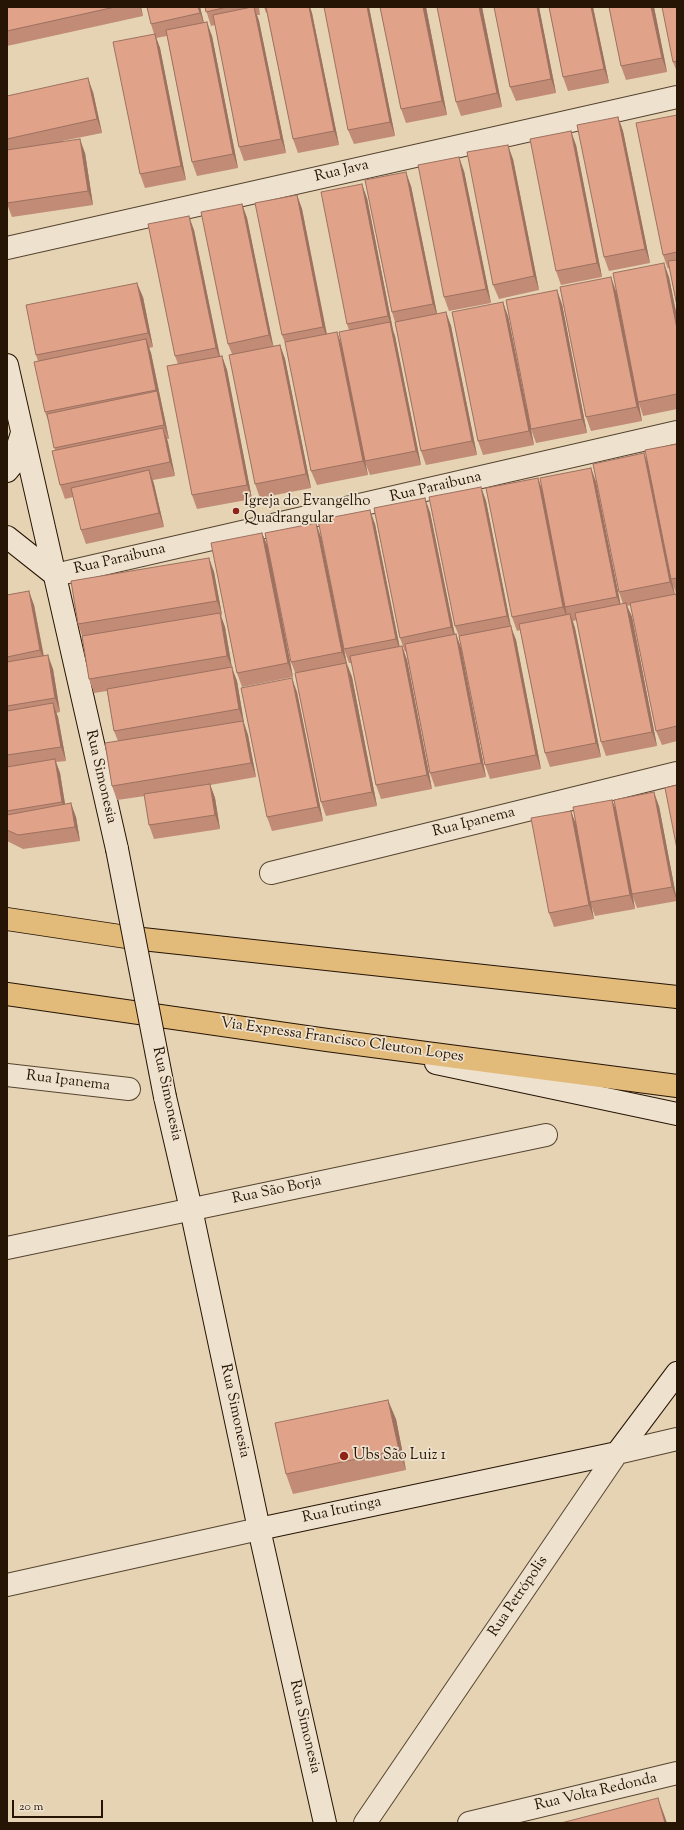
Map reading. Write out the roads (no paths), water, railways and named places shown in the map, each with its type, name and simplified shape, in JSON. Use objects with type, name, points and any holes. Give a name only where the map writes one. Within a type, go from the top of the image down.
[{"type":"highway","points":[[7,919],[133,938],[677,997]]},
{"type":"highway","name":"Via Expressa Francisco Cleuton Lopes","points":[[7,994],[327,1040],[677,1086]]},
{"type":"street","name":"Rua Java","points":[[7,248],[677,97]]},
{"type":"street","name":"Rua Simonesia","points":[[7,365],[117,849],[165,1096],[191,1209],[259,1529],[325,1823]]},
{"type":"street","name":"Rua Paraibuna","points":[[54,575],[677,432]]},
{"type":"street","points":[[7,471],[12,465],[22,433]]},
{"type":"street","points":[[7,537],[54,575]]},
{"type":"street","name":"Rua Ipanema","points":[[271,873],[677,773]]},
{"type":"street","points":[[327,1040],[677,1114]]},
{"type":"street","name":"Rua Ipanema","points":[[7,1074],[129,1089]]},
{"type":"street","name":"Rua São Borja","points":[[7,1248],[546,1135]]},
{"type":"street","name":"Rua Petrópolis","points":[[364,1823],[618,1453],[677,1373]]},
{"type":"street","name":"Rua Itutinga","points":[[7,1585],[677,1439]]},
{"type":"street","name":"Rua Volta Redonda","points":[[469,1823],[677,1773]]},
{"type":"place","name":"Igreja do Evangelho Quadrangular","points":[[236,511]]},
{"type":"place","name":"Ubs São Luiz 1","points":[[344,1456]]}]
